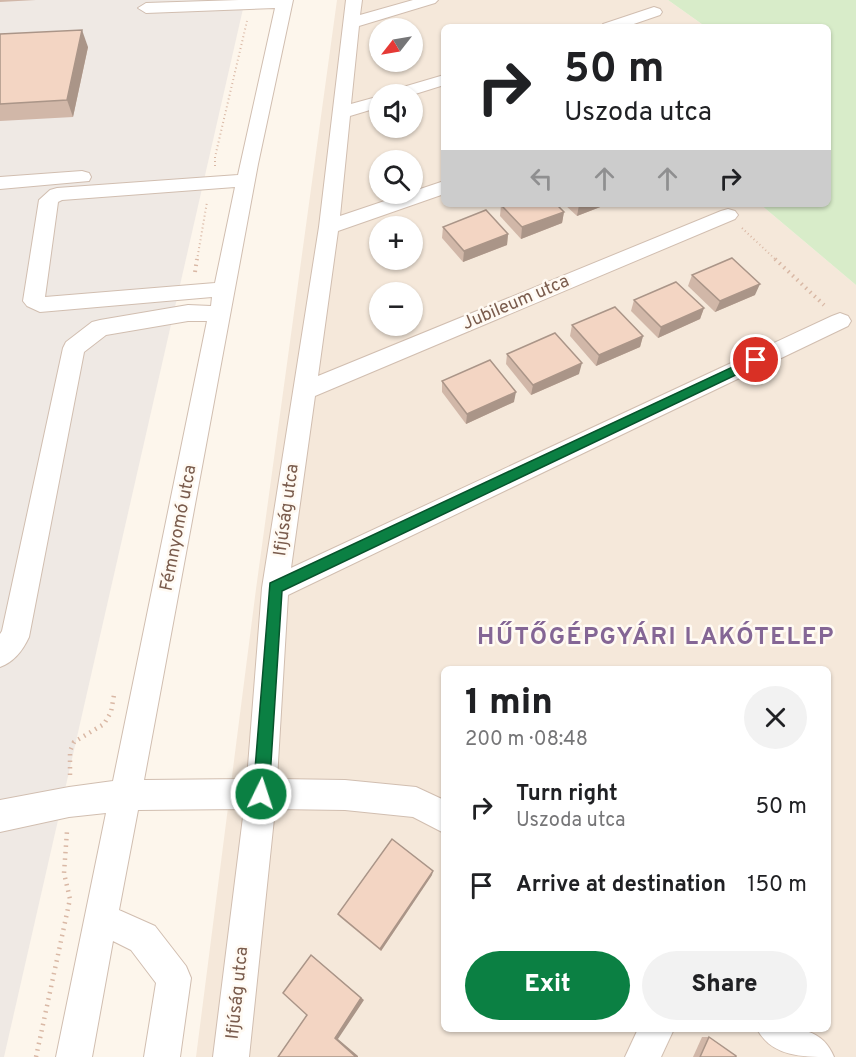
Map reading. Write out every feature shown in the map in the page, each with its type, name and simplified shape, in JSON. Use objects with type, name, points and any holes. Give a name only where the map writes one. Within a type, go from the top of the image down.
[{"type":"street","points":[[353,11],[430,0]]},
{"type":"street","points":[[146,8],[284,2]]},
{"type":"street","name":"Fémnyomó utca","points":[[74,1057],[248,172],[284,2]]},
{"type":"street","name":"Ifjúság utca","points":[[231,1057],[261,794],[275,588],[329,227],[353,11]]},
{"type":"street","points":[[618,24],[654,12]]},
{"type":"street","points":[[423,87],[441,81]]},
{"type":"street","points":[[341,113],[369,104]]},
{"type":"street","points":[[0,183],[248,172]]},
{"type":"street","points":[[213,174],[57,194],[49,200],[34,301],[40,305],[192,290],[225,289]]},
{"type":"street","points":[[329,227],[441,188]]},
{"type":"street","name":"Jubileum utca","points":[[304,391],[728,215]]},
{"type":"street","points":[[0,654],[15,637],[74,348],[99,328],[188,313],[220,314]]},
{"type":"street","points":[[275,588],[840,321]]},
{"type":"street","points":[[0,816],[69,802],[126,795],[261,794],[345,795],[416,802],[441,815]]},
{"type":"street","points":[[102,919],[143,938],[174,978],[162,1057]]},
{"type":"street","points":[[643,1057],[655,1032]]},
{"type":"street","points":[[779,1032],[816,1057]]},
{"type":"path","points":[[192,290],[215,157],[252,4]]},
{"type":"path","points":[[728,215],[840,321]]},
{"type":"path","points":[[36,1057],[70,899],[64,873],[70,751],[74,742],[104,724],[111,712],[116,689]]},
{"type":"shaded area","points":[[0,0],[245,0],[4,1057],[0,1057]]},
{"type":"shaded area","points":[[337,0],[668,0],[702,24],[441,24],[441,207],[764,207],[856,285],[856,1057],[196,1057],[256,589]]},
{"type":"green space","points":[[668,0],[856,0],[856,285],[764,207],[831,207],[831,24],[702,24]]},
{"type":"building","points":[[82,30],[67,100],[0,104],[0,34]]},
{"type":"building","points":[[503,207],[559,207],[564,212],[522,227]]},
{"type":"building","points":[[486,210],[508,234],[464,251],[443,227]]},
{"type":"building","points":[[732,258],[760,284],[720,301],[692,275]]},
{"type":"building","points":[[676,282],[704,308],[661,327],[634,300]]},
{"type":"building","points":[[615,307],[643,336],[599,355],[572,325]]},
{"type":"building","points":[[555,333],[582,363],[533,385],[507,354]]},
{"type":"building","points":[[490,360],[516,392],[467,414],[442,381]]},
{"type":"building","points":[[392,839],[433,871],[380,949],[338,914]]},
{"type":"building","points":[[311,955],[361,998],[335,1038],[356,1057],[278,1057],[307,1015],[283,993]]},
{"type":"building","points":[[709,1037],[736,1056],[736,1057],[700,1057]]},
{"type":"district","name":"HŰTŐGÉPGYÁRI LAKÓTELEP","points":[[656,638]]},
{"type":"route","points":[[261,794],[275,588],[756,360]]}]
